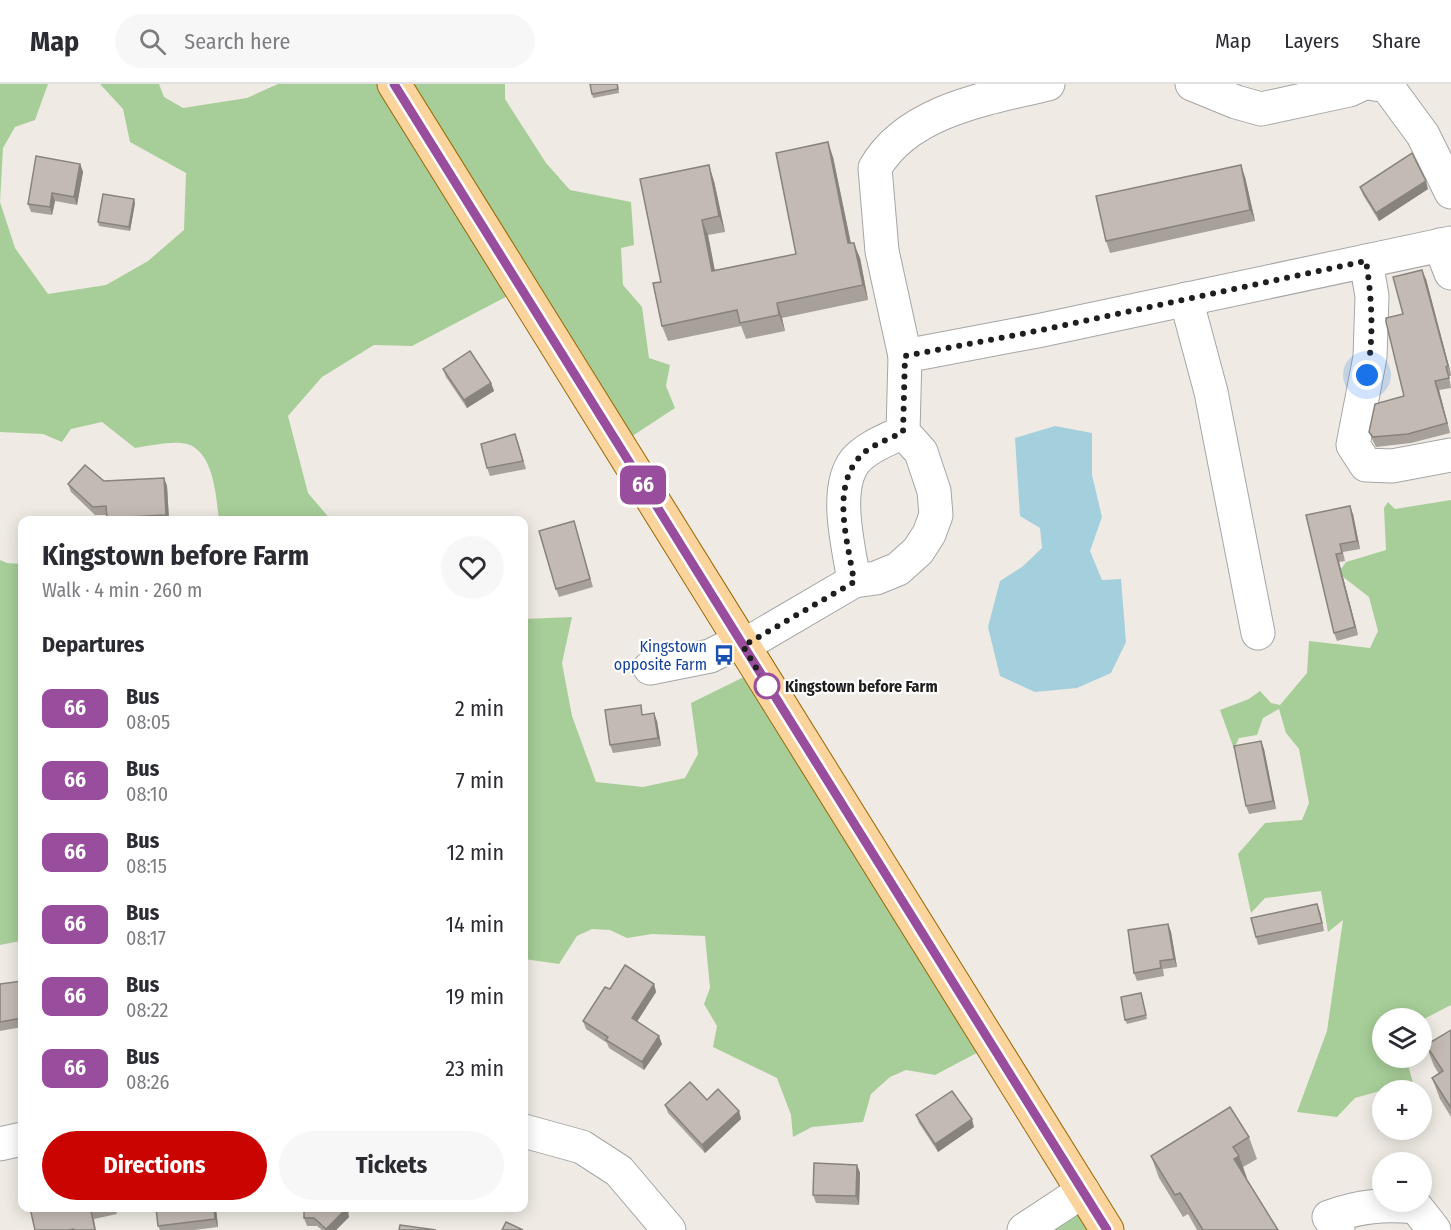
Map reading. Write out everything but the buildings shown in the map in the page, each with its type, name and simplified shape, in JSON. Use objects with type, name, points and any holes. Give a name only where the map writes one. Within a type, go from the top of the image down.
[{"type":"main road","points":[[394,84],[1107,1230]]},
{"type":"street","points":[[650,668],[710,656],[742,643],[854,582],[876,578],[898,569],[918,551],[929,534],[936,515],[928,469],[921,452],[903,432],[905,356],[882,251],[875,168],[903,137],[936,116],[986,99],[1048,84]]},
{"type":"street","points":[[1192,84],[1261,109],[1349,90],[1362,84]]},
{"type":"street","points":[[1374,84],[1387,86],[1423,135],[1451,192]]},
{"type":"street","points":[[905,356],[1366,261],[1447,254]]},
{"type":"street","points":[[1366,261],[1372,296],[1370,357],[1353,445],[1366,465],[1392,466],[1451,455]]},
{"type":"street","points":[[1186,299],[1211,392],[1258,633]]},
{"type":"street","points":[[854,582],[843,502],[846,482],[854,462],[868,450],[903,432]]},
{"type":"street","points":[[528,1132],[582,1147],[619,1172],[669,1230]]},
{"type":"street","points":[[0,1144],[18,1139]]},
{"type":"street","points":[[1024,1230],[1083,1191]]},
{"type":"street","points":[[1338,1230],[1329,1216],[1357,1207],[1385,1204],[1416,1207],[1434,1230]]},
{"type":"green space","points":[[0,84],[48,84],[35,120],[15,127],[3,148],[0,202]]},
{"type":"green space","points":[[100,84],[159,84],[164,97],[183,108],[247,98],[278,84],[505,84],[505,99],[546,163],[570,190],[631,202],[634,245],[621,248],[623,285],[642,307],[649,358],[670,365],[666,386],[675,408],[620,444],[521,289],[412,346],[374,345],[322,377],[288,416],[308,493],[328,516],[218,516],[214,486],[207,462],[192,446],[175,443],[135,448],[102,422],[71,429],[62,442],[43,434],[0,432],[0,202],[15,248],[48,294],[106,285],[148,261],[184,230],[186,173],[130,142],[123,109]]},
{"type":"green space","points":[[1451,500],[1451,1005],[1432,1015],[1432,1008],[1372,1008],[1372,1068],[1409,1068],[1412,1080],[1372,1080],[1372,1093],[1355,1098],[1337,1117],[1297,1112],[1327,1031],[1343,920],[1328,932],[1321,891],[1265,898],[1251,913],[1238,854],[1265,823],[1302,820],[1309,803],[1299,749],[1286,733],[1279,709],[1263,718],[1257,735],[1239,738],[1234,749],[1220,710],[1249,699],[1260,691],[1271,703],[1280,705],[1307,673],[1309,641],[1370,648],[1378,631],[1369,597],[1338,573],[1346,562],[1386,550],[1384,508],[1388,502],[1395,509]]},
{"type":"green space","points":[[0,560],[18,564],[18,941],[0,945]]},
{"type":"green space","points":[[572,617],[562,663],[572,716],[596,782],[643,787],[685,778],[698,754],[691,703],[756,671],[990,1046],[935,1075],[906,1070],[890,1077],[871,1094],[863,1122],[812,1127],[793,1137],[791,1115],[777,1078],[713,1047],[717,1026],[704,1004],[710,988],[705,936],[652,934],[627,938],[610,930],[592,929],[577,936],[559,964],[528,960],[528,619]]},
{"type":"green space","points":[[1073,1197],[1110,1230],[1022,1230]]},
{"type":"water","points":[[1055,426],[1092,433],[1092,475],[1102,517],[1090,551],[1102,580],[1121,579],[1126,642],[1111,673],[1077,688],[1035,692],[1000,676],[988,627],[1000,581],[1022,567],[1042,548],[1040,528],[1020,516],[1015,438]]},
{"type":"bus line","name":"66","points":[[394,84],[1107,1230]]},
{"type":"place","name":"Kingstown opposite Farm","points":[[724,655]]},
{"type":"place","name":"Kingstown before Farm","points":[[767,686]]},
{"type":"route","points":[[767,686],[743,646],[792,615],[854,582],[843,502],[846,482],[854,462],[868,450],[903,432],[905,356],[1042,330],[1366,261],[1372,296],[1370,357],[1367,375]]}]
